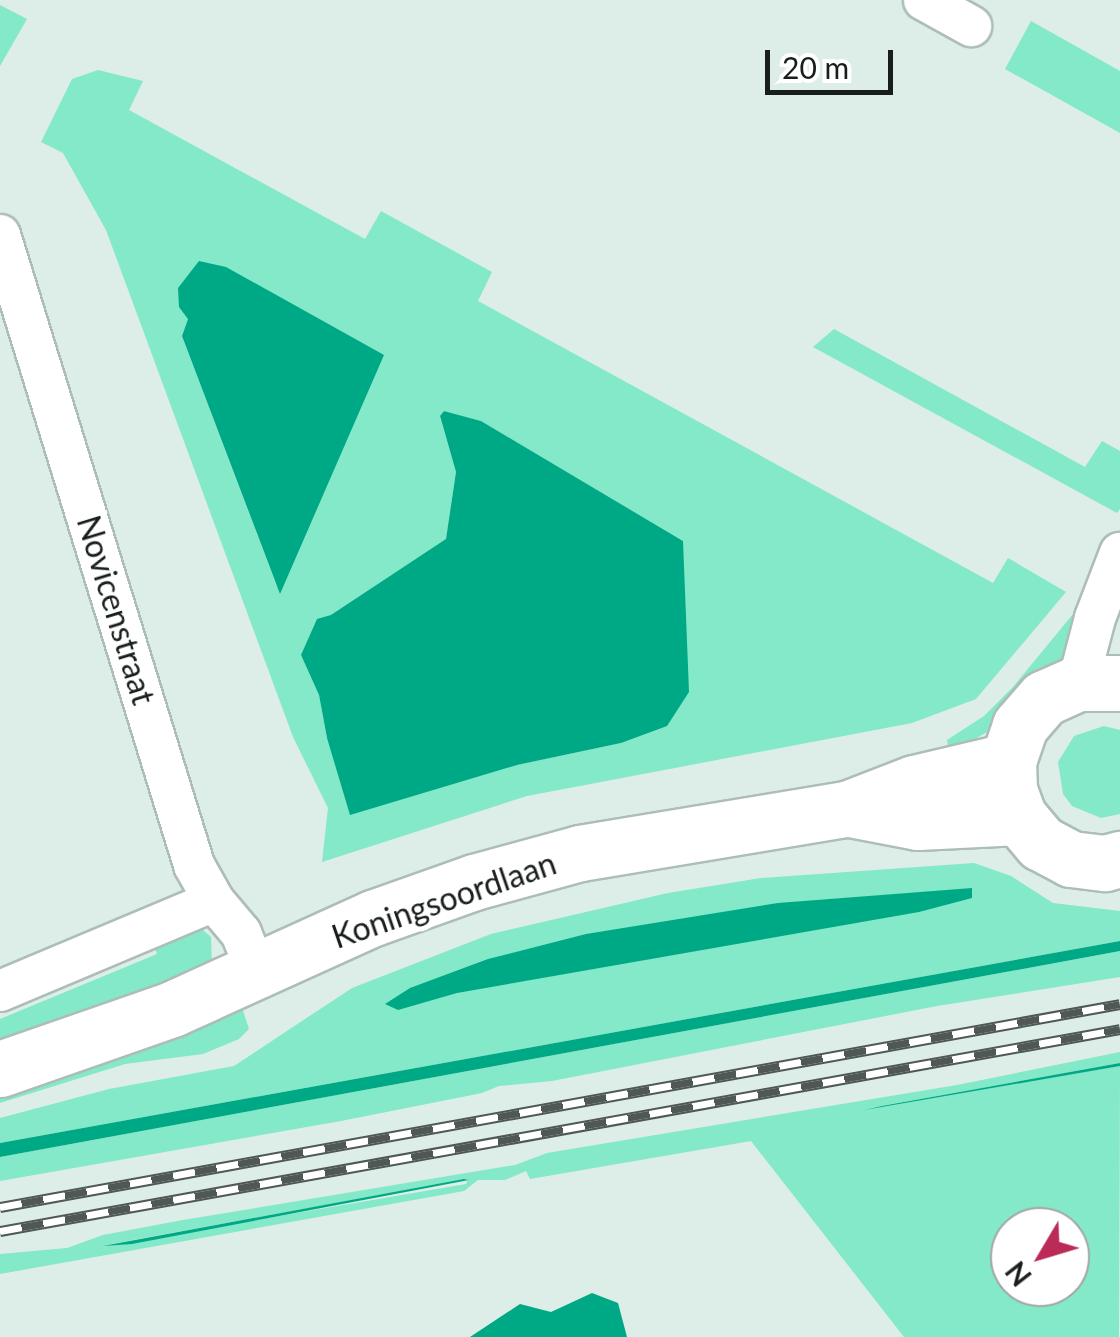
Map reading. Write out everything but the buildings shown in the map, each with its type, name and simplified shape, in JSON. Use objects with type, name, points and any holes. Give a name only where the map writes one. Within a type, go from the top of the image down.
[{"type":"street","points":[[924,0],[971,26]]},
{"type":"street","name":"Novicenstraat","points":[[0,235],[194,866],[214,901],[241,932],[257,972]]},
{"type":"street","points":[[1120,553],[1094,618],[1099,683],[1044,698],[1020,726],[1008,761],[1010,790],[1020,817],[1042,843],[1071,859],[1105,863],[1120,859]]},
{"type":"street","name":"Koningsoordlaan","points":[[0,1069],[172,1009],[373,918],[492,878],[580,854],[847,809],[928,779],[1008,761]]},
{"type":"street","name":"Koningsoordlaan","points":[[847,809],[918,822],[1020,817]]},
{"type":"street","points":[[0,991],[214,901]]},
{"type":"shaded area","points":[[0,5],[27,19],[0,66]]},
{"type":"shaded area","points":[[1031,21],[1120,71],[1120,133],[1005,69]]},
{"type":"shaded area","points":[[98,70],[143,81],[129,110],[365,239],[381,211],[492,272],[478,301],[993,583],[1008,558],[1066,592],[976,699],[912,723],[527,796],[322,862],[328,808],[293,737],[106,230],[63,153],[41,142],[72,79]],"holes":[[[188,319],[279,592],[182,336]],[[444,411],[481,421],[683,541],[621,743],[517,765],[327,738],[319,695],[301,655],[331,616],[446,540],[456,472],[440,417]]]},
{"type":"shaded area","points":[[199,261],[226,267],[384,355],[280,594],[182,336],[188,319],[179,307],[178,288]]},
{"type":"shaded area","points":[[834,329],[1085,467],[1102,441],[1120,451],[1120,509],[1117,513],[813,347]]},
{"type":"shaded area","points":[[444,411],[481,421],[683,541],[689,692],[667,726],[621,743],[517,765],[350,815],[327,738],[319,695],[301,655],[317,619],[331,615],[446,539],[456,472],[440,416]]},
{"type":"shaded area","points":[[1078,608],[1074,651],[1006,721],[949,754],[947,740],[984,716],[1013,687]]},
{"type":"shaded area","points":[[1104,726],[1120,730],[1120,814],[1101,818],[1072,806],[1063,794],[1058,762],[1074,736]]},
{"type":"shaded area","points":[[974,863],[1011,876],[1053,903],[1120,911],[1120,941],[0,1143],[0,1118],[109,1089],[234,1066],[352,988],[491,934],[668,893],[761,878]]},
{"type":"shaded area","points":[[972,888],[972,898],[919,912],[457,993],[398,1010],[385,1004],[410,988],[488,959],[586,934],[778,903]]},
{"type":"shaded area","points":[[196,924],[211,937],[212,966],[0,1045],[0,1019],[157,954],[153,944]]},
{"type":"shaded area","points":[[1120,941],[1120,951],[0,1157],[0,1143]]},
{"type":"shaded area","points":[[1120,951],[1120,977],[937,1006],[552,1081],[499,1086],[482,1093],[341,1121],[0,1181],[0,1157]]},
{"type":"shaded area","points":[[240,1001],[249,1029],[239,1039],[203,1054],[125,1064],[0,1103],[0,1091]]},
{"type":"shaded area","points":[[1120,1052],[1120,1063],[865,1109],[1120,1066],[1119,1337],[904,1337],[751,1141],[530,1179],[526,1171],[505,1180],[478,1180],[464,1191],[0,1274],[0,1254],[67,1248],[103,1235],[515,1165],[547,1153],[957,1085]],"holes":[[[468,1179],[466,1184],[103,1246]]]},
{"type":"shaded area","points":[[1120,1066],[864,1110],[882,1106]]},
{"type":"shaded area","points":[[464,1179],[469,1180],[132,1244],[103,1246]]},
{"type":"shaded area","points":[[592,1293],[618,1303],[627,1337],[470,1337],[520,1304],[551,1312]]},
{"type":"railway","points":[[0,1207],[1120,1004]]},
{"type":"railway","points":[[0,1231],[1120,1029]]}]
